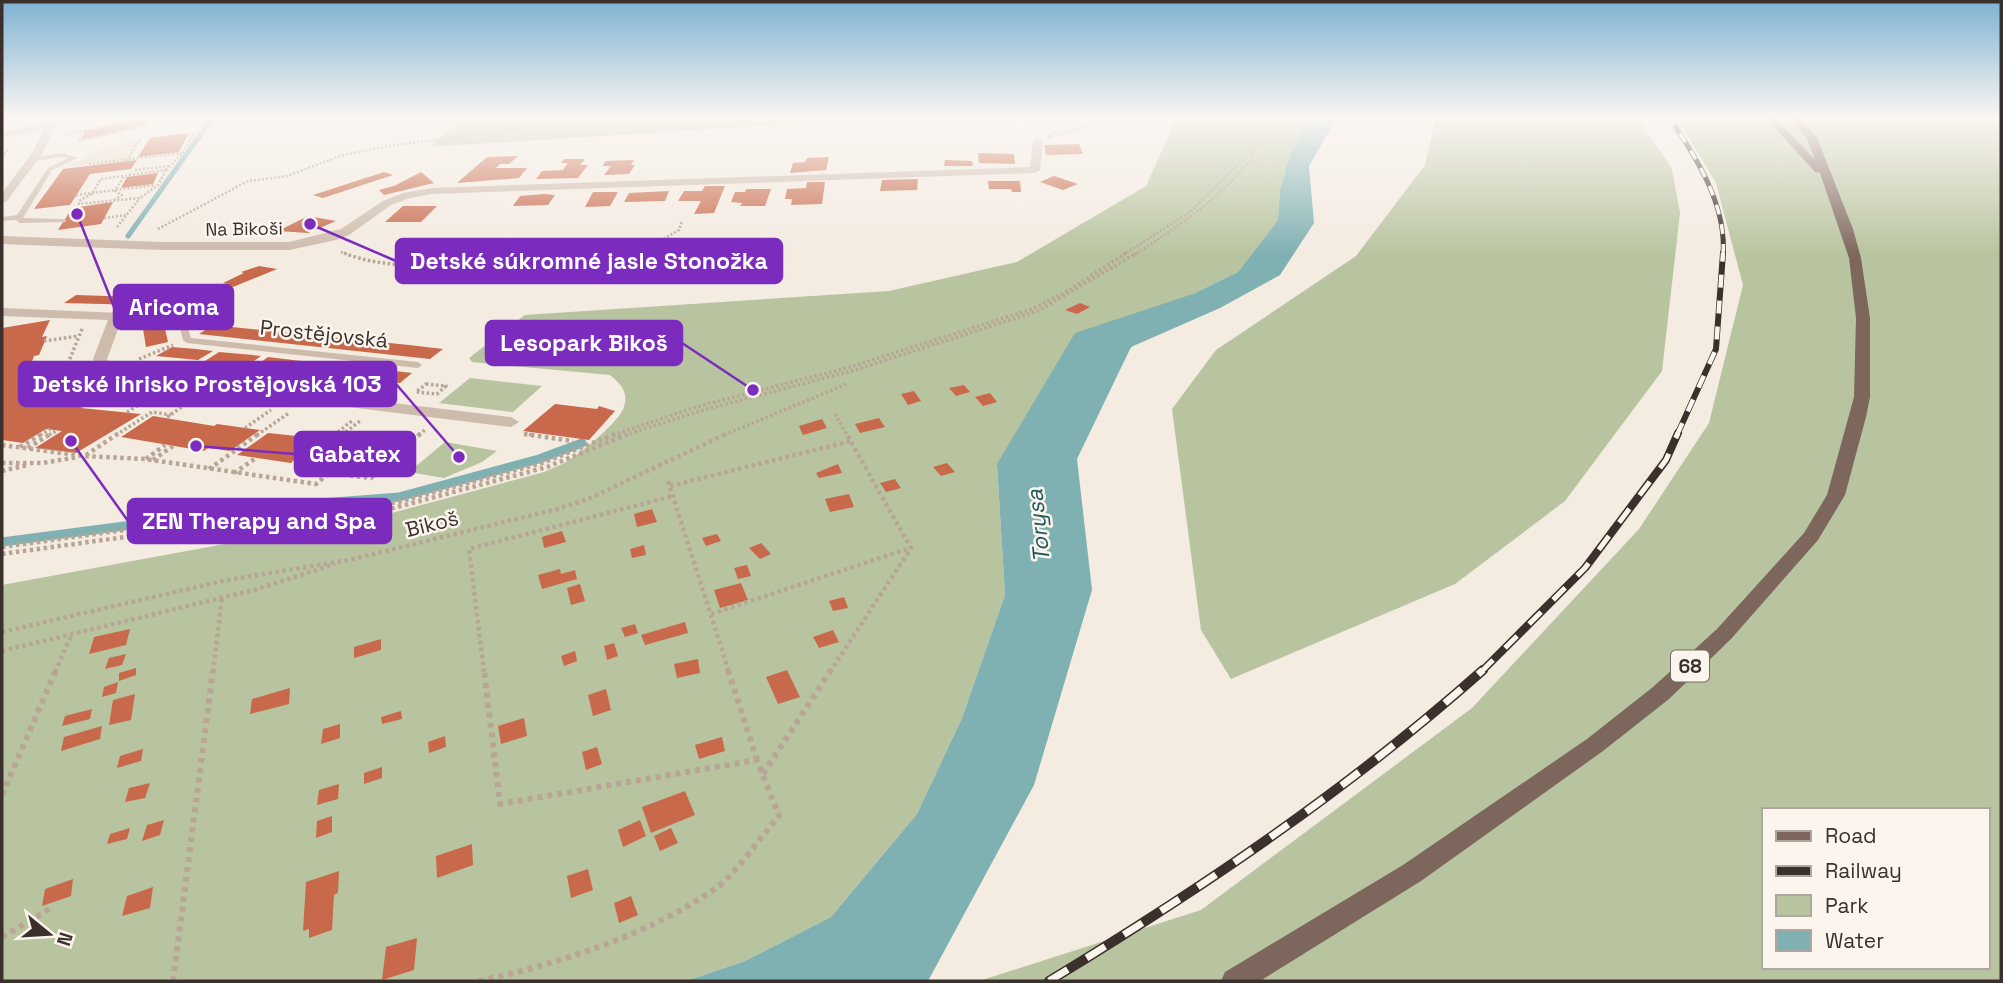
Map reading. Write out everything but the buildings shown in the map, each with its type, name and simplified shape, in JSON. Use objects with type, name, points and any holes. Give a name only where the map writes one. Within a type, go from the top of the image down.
[{"type":"main road","name":"68","points":[[1813,163],[1824,175]]},
{"type":"main road","name":"68","points":[[1235,981],[1412,873],[1595,745],[1661,693],[1724,634],[1811,536],[1836,495],[1858,417],[1864,354],[1863,318],[1855,258],[1820,163]]},
{"type":"street","points":[[2,200],[30,163]]},
{"type":"street","name":"Na Bikoši","points":[[2,240],[255,247],[317,242],[345,232],[387,203],[407,195],[432,191],[1035,170],[1036,163]]},
{"type":"street","name":"Prostějovská","points":[[2,312],[117,316]]},
{"type":"street","points":[[117,316],[100,359],[103,368],[114,374],[504,421]]},
{"type":"lane","points":[[64,221],[25,223],[20,221],[20,216],[50,169],[65,163]]},
{"type":"lane","points":[[2,219],[20,216]]},
{"type":"lane","name":"Prostějovská","points":[[117,316],[181,318],[187,340],[418,365]]},
{"type":"path","points":[[110,164],[116,163]]},
{"type":"path","points":[[134,172],[137,163]]},
{"type":"path","points":[[113,229],[140,198],[158,185],[173,163]]},
{"type":"path","points":[[126,245],[248,181],[287,176],[322,163]]},
{"type":"path","points":[[2,547],[233,515],[348,509],[398,502],[542,463],[696,407],[850,367],[1032,309],[1066,292],[1191,211],[1240,163]]},
{"type":"path","points":[[2,554],[226,523],[394,508],[547,467],[622,436],[700,411],[855,370],[960,338],[1038,311],[1071,295],[1161,239],[1202,209],[1246,163]]},
{"type":"path","points":[[114,191],[124,178],[134,172],[170,166]]},
{"type":"path","points":[[134,172],[166,170]]},
{"type":"path","points":[[106,178],[111,172]]},
{"type":"path","points":[[85,205],[79,204],[79,201],[92,194],[101,179],[124,178]]},
{"type":"path","points":[[76,195],[158,185]]},
{"type":"path","points":[[107,202],[122,195],[114,191]]},
{"type":"path","points":[[77,206],[140,198]]},
{"type":"path","points":[[104,218],[127,215]]},
{"type":"path","points":[[317,242],[370,261],[505,272],[567,274],[622,271],[627,260],[680,230],[682,221]]},
{"type":"path","points":[[60,383],[87,315]]},
{"type":"path","points":[[44,341],[79,335]]},
{"type":"path","points":[[54,385],[103,368]]},
{"type":"path","points":[[28,380],[64,373]]},
{"type":"path","points":[[60,383],[117,390]]},
{"type":"path","name":"Bikoš","points":[[2,632],[227,580],[349,560],[557,509],[588,499],[765,416],[849,383]]},
{"type":"path","points":[[426,384],[446,386],[437,394],[426,393],[416,391],[426,384]]},
{"type":"path","points":[[52,402],[79,386]]},
{"type":"path","points":[[127,412],[154,395],[142,393]]},
{"type":"path","points":[[2,471],[84,456],[152,412],[169,416],[193,400],[180,398]]},
{"type":"path","points":[[209,469],[290,412],[258,408]]},
{"type":"path","points":[[246,428],[271,410]]},
{"type":"path","points":[[835,414],[911,548]]},
{"type":"path","points":[[341,418],[374,423]]},
{"type":"path","points":[[329,439],[353,420]]},
{"type":"path","points":[[336,440],[360,421]]},
{"type":"path","points":[[504,421],[506,431],[573,441]]},
{"type":"path","points":[[329,473],[371,478],[428,429],[414,428]]},
{"type":"path","points":[[19,448],[50,429]]},
{"type":"path","points":[[27,449],[58,430]]},
{"type":"path","points":[[479,981],[516,972],[639,931],[718,887],[779,816],[758,760],[669,483],[851,441]]},
{"type":"path","points":[[2,445],[84,456],[145,459],[316,484],[334,468]]},
{"type":"path","points":[[145,459],[165,445]]},
{"type":"path","points":[[153,460],[173,446]]},
{"type":"path","points":[[234,473],[256,458]]},
{"type":"path","points":[[2,463],[42,463]]},
{"type":"path","points":[[673,496],[469,549],[500,804],[758,760]]},
{"type":"path","points":[[711,614],[911,548]]},
{"type":"path","points":[[763,775],[911,548]]},
{"type":"path","points":[[2,651],[222,598],[349,560]]},
{"type":"path","points":[[173,981],[222,598]]},
{"type":"path","points":[[2,795],[71,635]]},
{"type":"path","points":[[2,937],[51,908]]},
{"type":"green space","points":[[1156,163],[1288,163],[1280,190],[1278,220],[1238,272],[1193,294],[997,464],[1005,595],[962,718],[917,814],[831,917],[745,961],[686,981],[2,981],[2,585],[388,514],[544,472],[560,465],[583,450],[616,420],[624,407],[624,392],[610,375],[472,362],[469,358],[525,315],[889,291],[1017,262],[1146,186]]},
{"type":"green space","points":[[1425,163],[1668,163],[1672,169],[1680,213],[1662,371],[1565,501],[1455,584],[1231,679],[1201,630],[1172,409],[1216,350],[1356,256]]},
{"type":"green space","points":[[1704,163],[2001,163],[2001,981],[979,981],[1201,910],[1472,708],[1639,529],[1709,423],[1743,285],[1716,183]]},
{"type":"green space","points":[[470,378],[542,386],[513,412],[439,403]]},
{"type":"green space","points":[[445,442],[497,451],[482,462],[444,478],[409,472]]},
{"type":"shaded area","points":[[75,163],[98,163],[59,168]]},
{"type":"water","name":"Torysa","points":[[1288,163],[1311,163],[1314,223],[1280,275],[1220,308],[1131,347],[1077,459],[1092,590],[1034,785],[928,981],[686,981],[745,961],[831,917],[917,814],[962,718],[1005,595],[997,464],[1075,333],[1193,294],[1238,272],[1278,220],[1280,190]]},
{"type":"waterway","points":[[128,236],[180,163]]},
{"type":"waterway","points":[[2,542],[270,507],[399,497],[539,459],[582,443]]},
{"type":"railway","points":[[1698,163],[1715,200],[1723,236],[1723,253]]},
{"type":"railway","points":[[1677,435],[1716,349],[1723,253]]},
{"type":"railway","points":[[1483,670],[1585,568],[1666,460],[1678,433]]},
{"type":"railway","points":[[1049,981],[1163,910],[1273,835],[1380,756],[1483,670]]},
{"type":"place","name":"Aricoma","points":[[77,214]]},
{"type":"place","name":"Detské súkromné jasle Stonožka","points":[[310,224]]},
{"type":"place","name":"Lesopark Bikoš","points":[[753,390]]},
{"type":"place","name":"ZEN Therapy and Spa","points":[[71,441]]},
{"type":"place","name":"Gabatex","points":[[196,446]]},
{"type":"place","name":"Detské ihrisko Prostějovská 103","points":[[459,457]]}]
